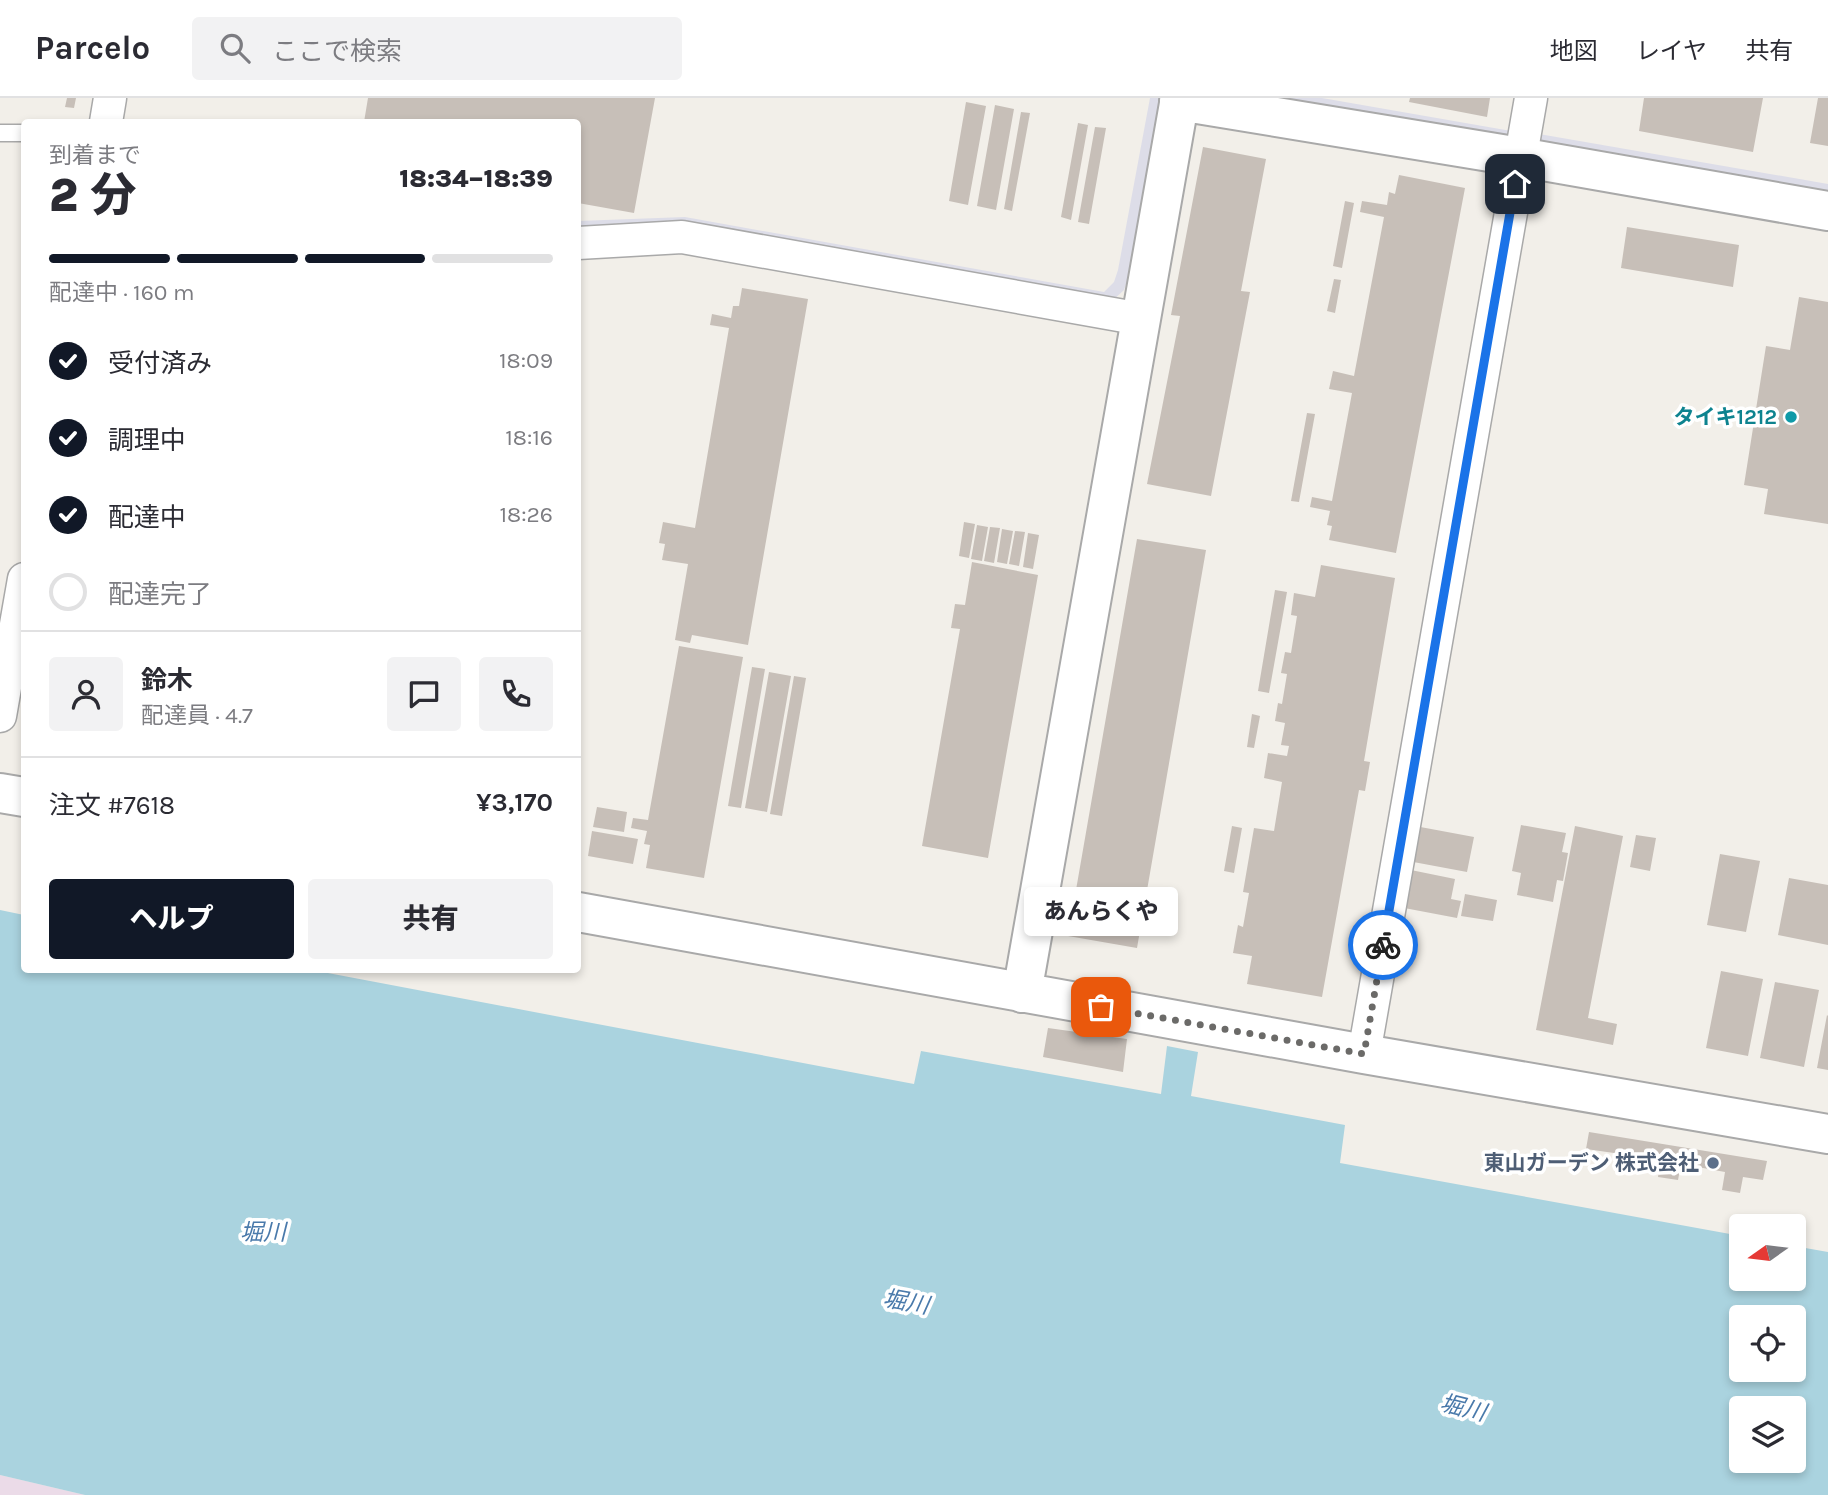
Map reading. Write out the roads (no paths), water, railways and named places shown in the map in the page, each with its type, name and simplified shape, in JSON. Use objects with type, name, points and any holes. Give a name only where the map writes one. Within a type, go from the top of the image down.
[{"type":"street","points":[[106,119],[110,98]]},
{"type":"street","points":[[1364,1054],[1531,98]]},
{"type":"street","points":[[1022,993],[1179,99],[1828,211]]},
{"type":"street","points":[[581,243],[682,237],[1141,319]]},
{"type":"street","points":[[0,716],[21,596]]},
{"type":"street","points":[[0,793],[21,796]]},
{"type":"street","points":[[581,913],[1364,1054],[1828,1134]]},
{"type":"lane","points":[[0,133],[21,133]]},
{"type":"water","name":"堀川","points":[[0,910],[21,914],[21,973],[328,973],[914,1084],[921,1051],[1161,1094],[1167,1046],[1198,1052],[1191,1096],[1345,1125],[1340,1163],[1729,1234],[1729,1292],[1806,1292],[1806,1248],[1828,1252],[1828,1495],[85,1495],[0,1475]]},
{"type":"place","name":"タイキ1212","points":[[1791,417]]},
{"type":"place","name":"あんらくや","points":[[1101,1007]]},
{"type":"place","name":"東山ガーデン 株式会社","points":[[1713,1163]]}]
